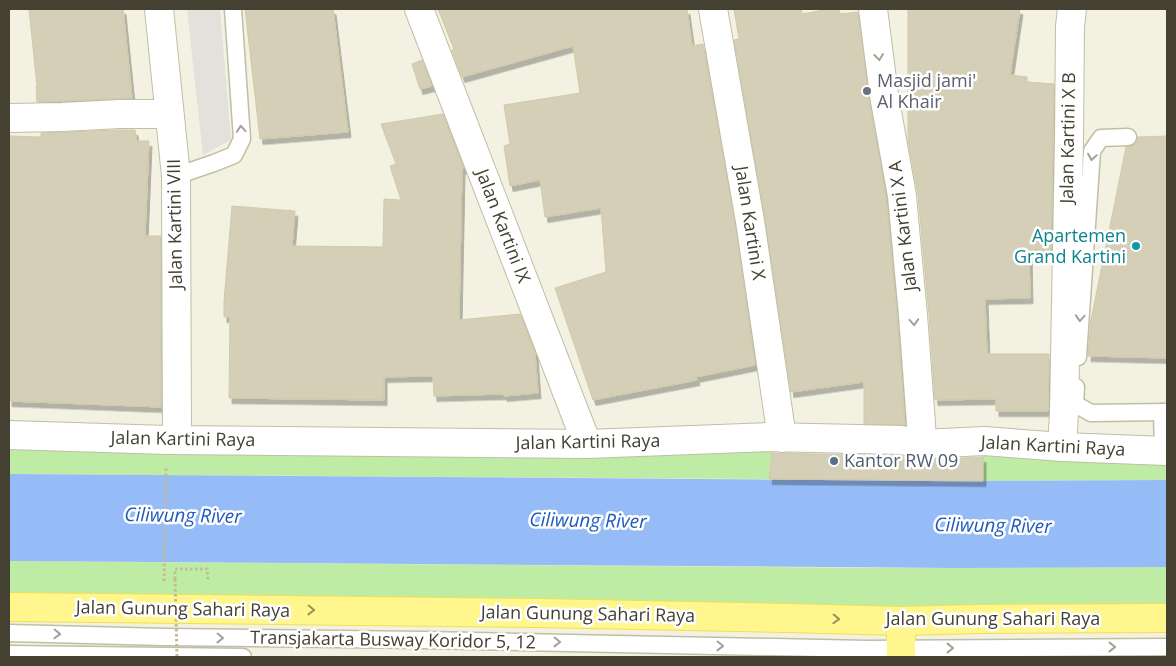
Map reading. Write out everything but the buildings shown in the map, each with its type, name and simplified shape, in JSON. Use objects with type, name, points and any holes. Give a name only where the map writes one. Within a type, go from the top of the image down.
[{"type":"main road","name":"Jalan Gunung Sahari Raya","points":[[9,607],[524,613],[902,621],[1167,618]]},
{"type":"main road","points":[[901,653],[902,621]]},
{"type":"street","name":"Jalan Kartini VIII","points":[[158,9],[176,176],[177,439]]},
{"type":"street","name":"Jalan Kartini IX","points":[[419,9],[587,444]]},
{"type":"street","name":"Jalan Kartini X","points":[[713,9],[750,221],[782,438]]},
{"type":"street","name":"Jalan Kartini X A","points":[[873,9],[884,95],[902,196],[914,324],[922,444]]},
{"type":"street","name":"Jalan Kartini X B","points":[[1062,447],[1070,26],[1072,9]]},
{"type":"street","points":[[9,118],[169,114]]},
{"type":"street","name":"Jalan Kartini Raya","points":[[9,435],[587,444],[770,437],[901,440],[922,444],[984,441],[1062,447],[1165,451]]},
{"type":"lane","points":[[176,176],[234,154],[242,139],[232,9]]},
{"type":"lane","points":[[1128,137],[1101,138],[1092,151],[1074,404],[1091,413],[1165,412],[1165,451]]},
{"type":"lane","name":"Transjakarta Busway Koridor 5, 12","points":[[9,633],[857,649],[901,653],[1167,647]]},
{"type":"lane","name":"Transjakarta Busway Koridor 5, 12","points":[[9,654],[243,657]]},
{"type":"path","points":[[164,575],[166,474]]},
{"type":"path","points":[[177,657],[175,569],[207,569]]},
{"type":"green space","points":[[9,433],[773,443],[769,479],[9,474]]},
{"type":"green space","points":[[983,445],[1167,450],[1167,480],[983,481]]},
{"type":"green space","points":[[9,561],[874,568],[1167,567],[1167,618],[9,607]]},
{"type":"shaded area","points":[[187,9],[220,9],[231,140],[203,155]]},
{"type":"water","name":"Ciliwung River","points":[[9,474],[979,481],[1167,480],[1167,567],[956,568],[9,561]]},
{"type":"place","name":"Masjid jami' Al Khair","points":[[867,91]]},
{"type":"place","name":"Apartemen Grand Kartini","points":[[1136,246]]},
{"type":"place","name":"Kantor RW 09","points":[[834,461]]}]
